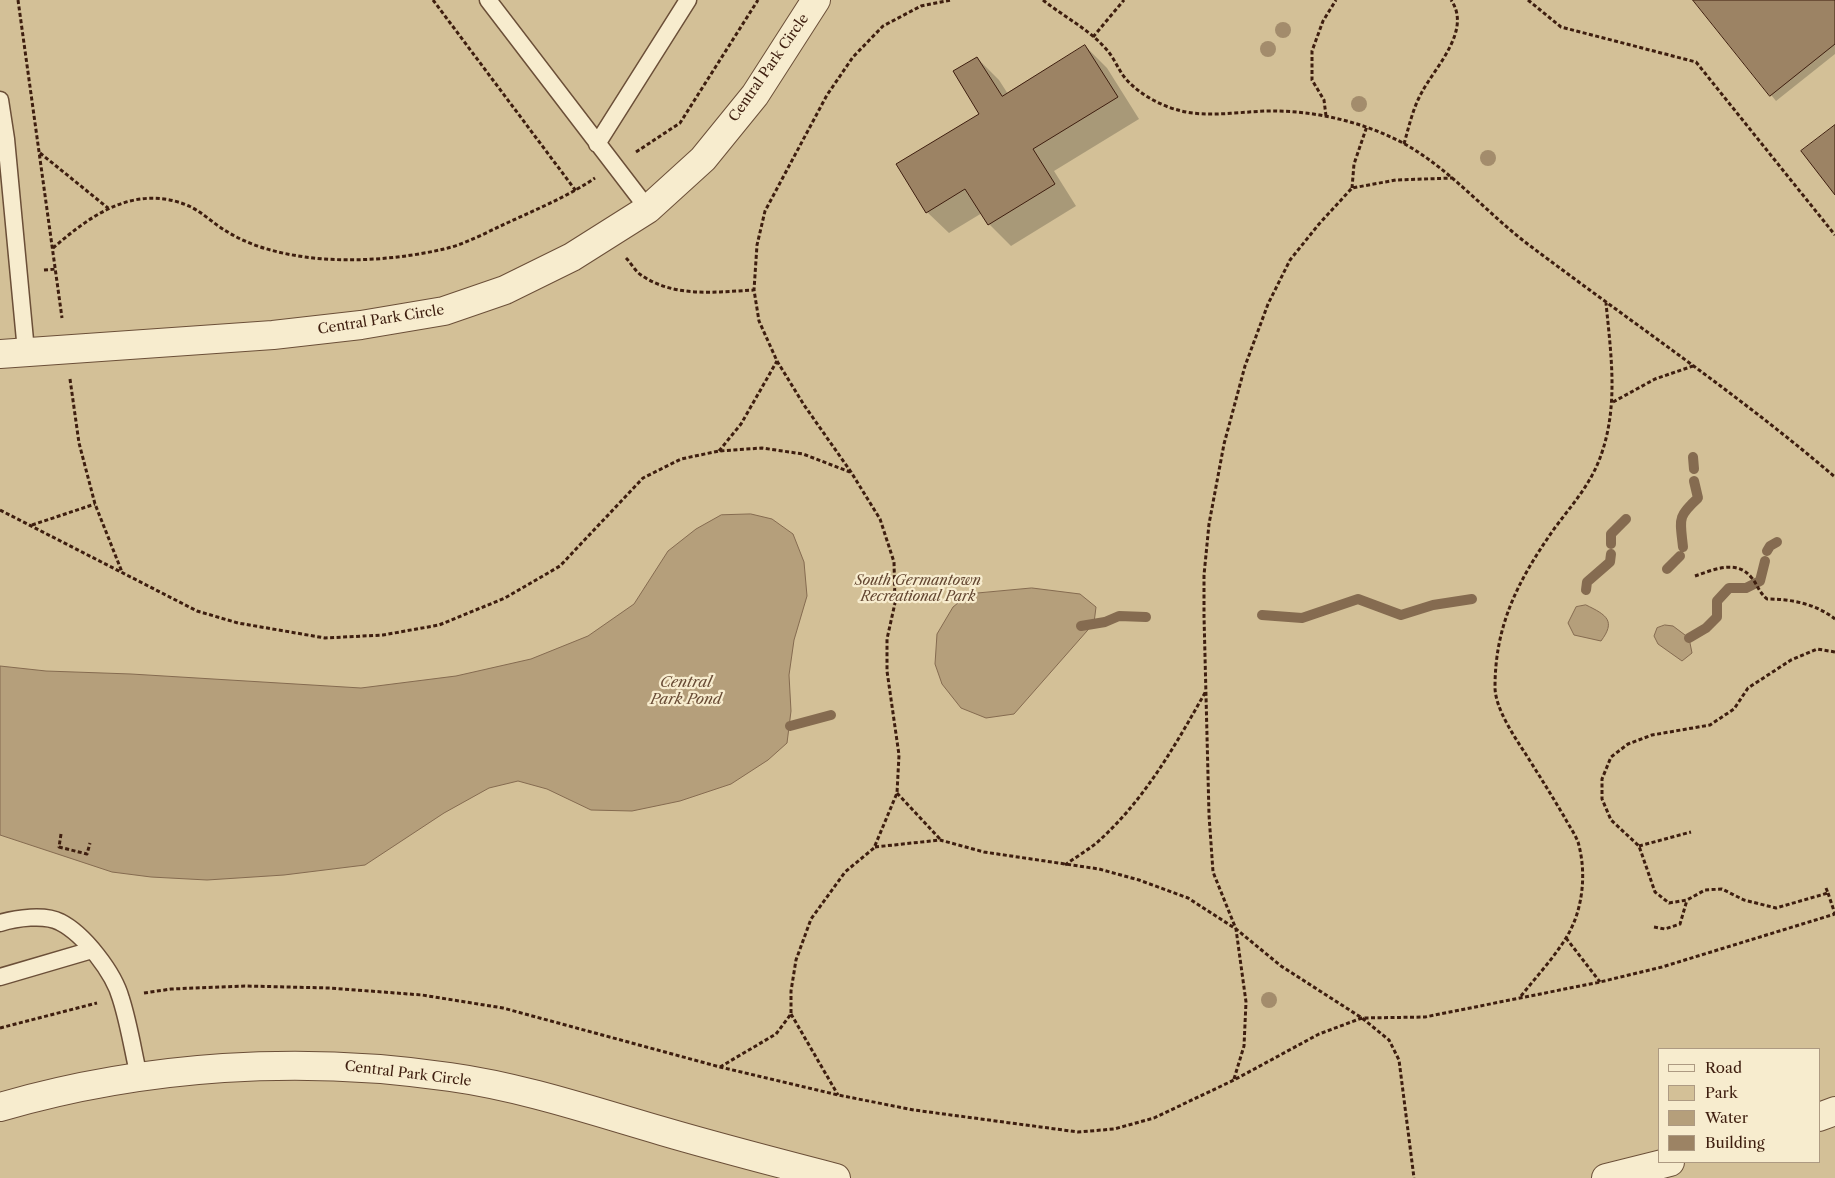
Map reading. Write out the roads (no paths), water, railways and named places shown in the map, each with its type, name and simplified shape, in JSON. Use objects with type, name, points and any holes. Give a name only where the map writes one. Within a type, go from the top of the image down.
[{"type":"street","name":"Central Park Circle","points":[[13,353],[273,334],[361,325],[444,311],[505,290],[572,257],[648,209],[703,159],[755,95],[816,0]]},
{"type":"street","name":"Central Park Circle","points":[[0,1108],[36,1097],[139,1077],[249,1066],[355,1066],[452,1077],[560,1101],[713,1146],[836,1178]]},
{"type":"street","points":[[1820,1117],[1835,1111]]},
{"type":"street","points":[[1606,1178],[1666,1163]]},
{"type":"lane","points":[[488,0],[648,209]]},
{"type":"lane","points":[[598,144],[688,0]]},
{"type":"lane","points":[[0,100],[6,139],[13,353]]},
{"type":"lane","points":[[0,922],[12,919],[38,918],[59,921],[82,937],[121,997],[139,1077]]},
{"type":"lane","points":[[0,977],[92,950]]},
{"type":"water","name":"Central Park Pond","points":[[751,514],[772,519],[793,534],[804,562],[807,596],[794,640],[789,675],[791,711],[787,743],[768,760],[731,784],[680,801],[632,811],[591,810],[547,789],[518,781],[489,788],[444,813],[365,865],[284,875],[207,880],[151,877],[112,872],[0,835],[0,666],[46,671],[131,674],[361,688],[456,676],[531,659],[588,636],[634,604],[668,551],[696,529],[721,515]]},
{"type":"water","points":[[1032,588],[1080,594],[1096,607],[1094,623],[1014,714],[986,718],[961,708],[942,684],[935,664],[937,634],[953,607],[969,594]]},
{"type":"water","points":[[1586,605],[1607,619],[1608,628],[1601,641],[1574,635],[1568,623],[1576,607]]},
{"type":"water","points":[[1665,625],[1673,626],[1689,638],[1692,653],[1682,661],[1658,644],[1654,636],[1657,628]]},
{"type":"waterway","points":[[1693,457],[1694,469]]},
{"type":"waterway","points":[[1683,547],[1681,519],[1686,510],[1698,498],[1694,481]]},
{"type":"waterway","points":[[1611,544],[1611,534],[1626,519]]},
{"type":"waterway","points":[[1767,551],[1770,546],[1777,542]]},
{"type":"waterway","points":[[1586,590],[1587,582],[1610,562],[1611,554]]},
{"type":"waterway","points":[[1667,569],[1680,556]]},
{"type":"waterway","points":[[1689,638],[1706,628],[1717,617],[1717,601],[1729,588],[1746,588],[1760,581],[1765,561]]},
{"type":"waterway","points":[[1262,615],[1302,618],[1358,599],[1401,615],[1433,605],[1472,599]]},
{"type":"waterway","points":[[1081,626],[1105,622],[1119,616],[1146,617]]},
{"type":"waterway","points":[[790,726],[831,715]]},
{"type":"park label","name":"South Germantown Recreational Park","points":[[918,590]]}]
